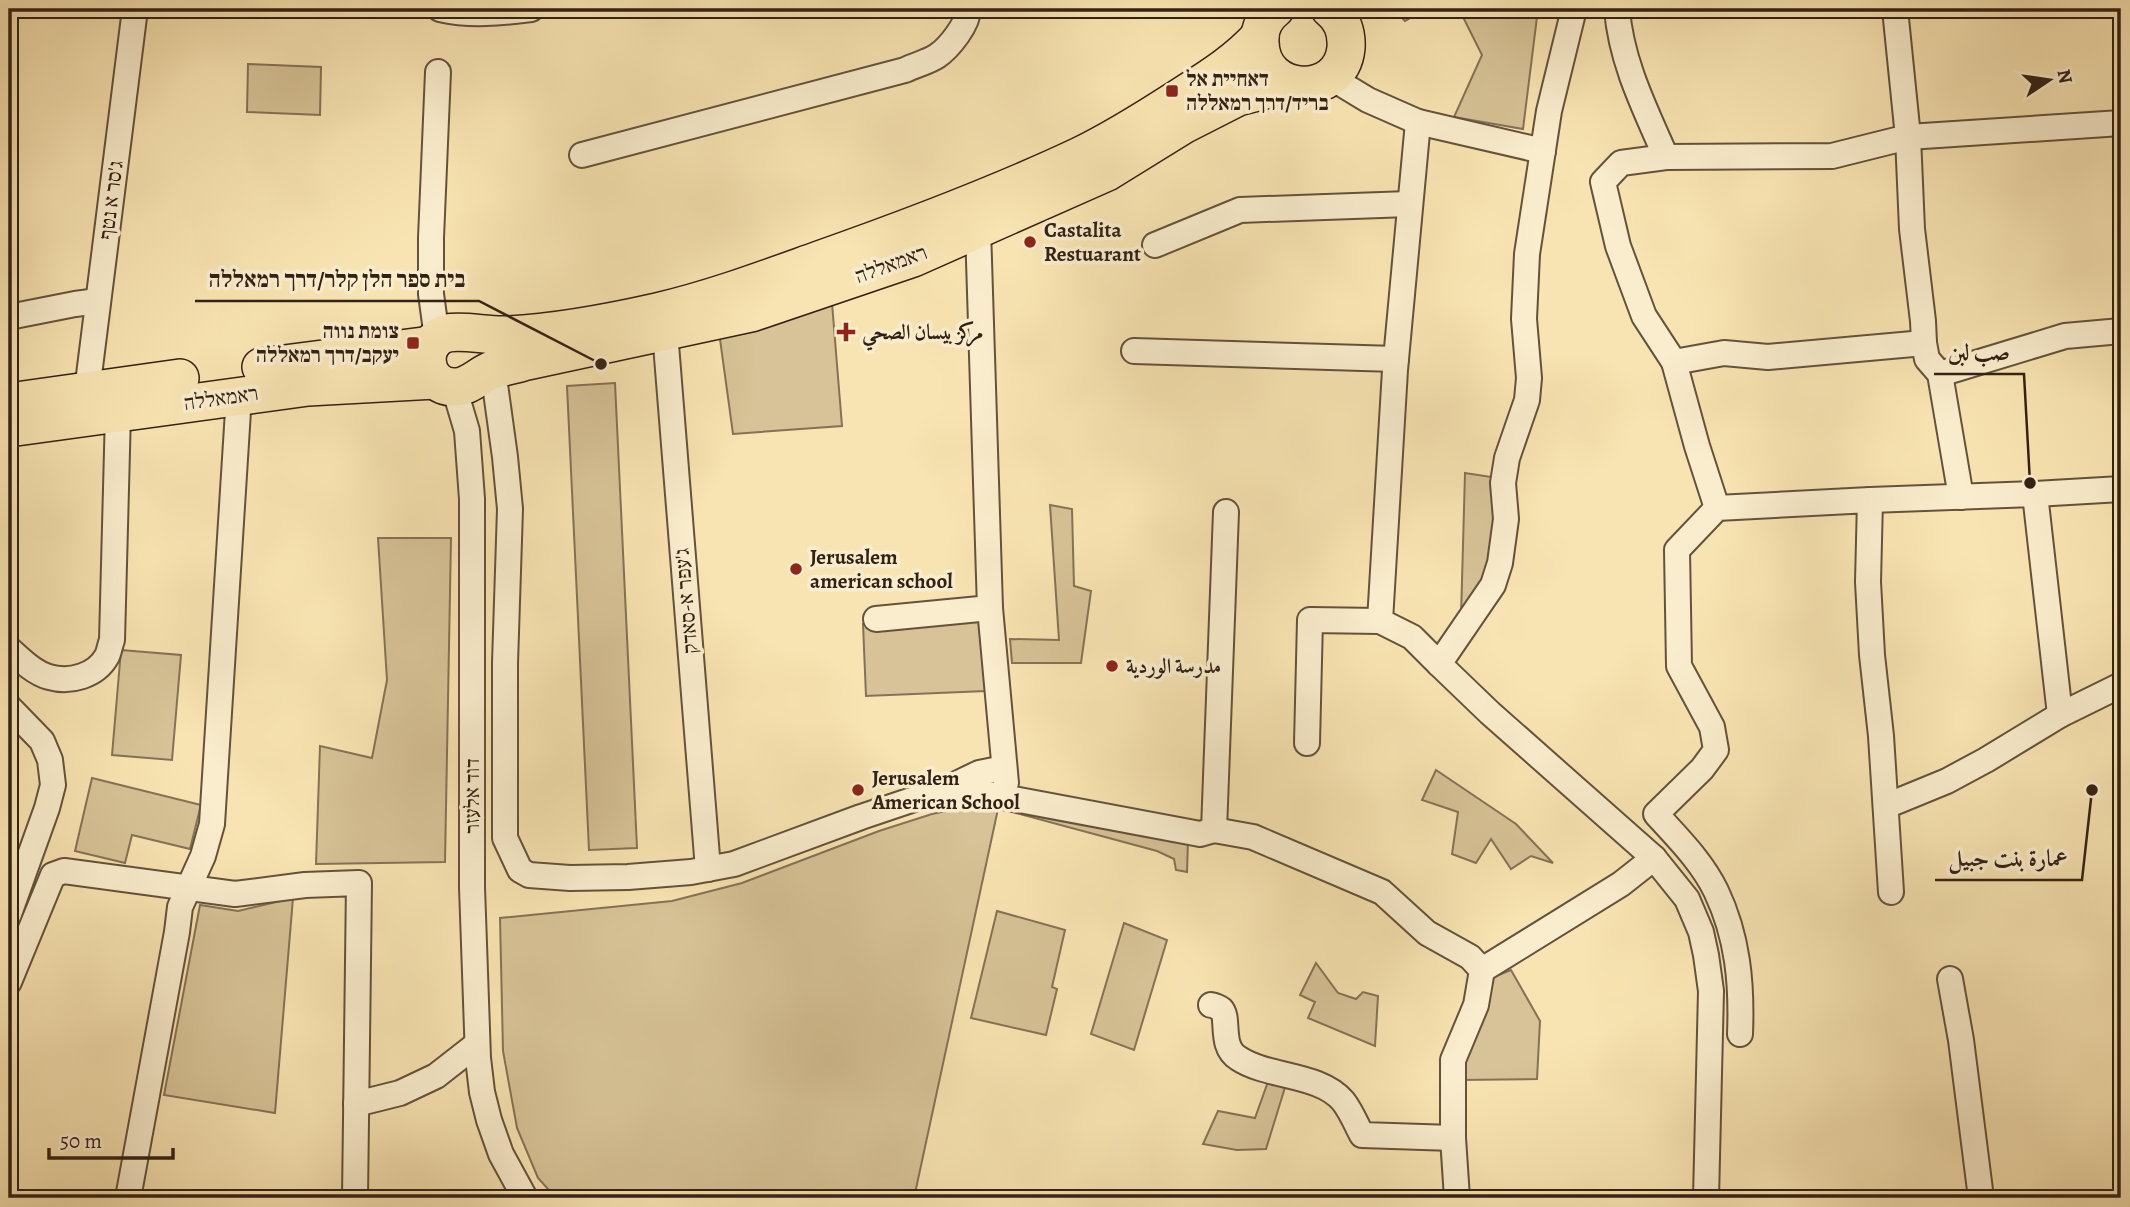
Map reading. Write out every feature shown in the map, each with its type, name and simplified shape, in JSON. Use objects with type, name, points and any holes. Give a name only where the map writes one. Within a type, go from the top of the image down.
[{"type":"highway","points":[[1330,77],[1340,66],[1345,52],[1344,18]]},
{"type":"highway","points":[[1263,20],[1260,51],[1265,65],[1275,76],[1287,83]]},
{"type":"highway","name":"ראמאללה","points":[[9,402],[87,391],[455,362],[503,336],[539,333],[657,312],[720,295],[913,227],[1081,155],[1141,122],[1221,71],[1250,48],[1263,20]]},
{"type":"highway","name":"ראמאללה","points":[[9,428],[308,387],[455,362],[665,332],[751,313],[913,258],[1107,172],[1184,125],[1238,97],[1287,83],[1302,86],[1317,84],[1330,77]]},
{"type":"street","name":"ג'סר א נטף","points":[[87,391],[135,9]]},
{"type":"street","points":[[440,9],[452,12],[498,13],[531,9]]},
{"type":"street","points":[[582,155],[905,70],[937,56],[958,35],[969,15],[968,9]]},
{"type":"street","points":[[1543,151],[1536,122],[1556,9]]},
{"type":"street","points":[[1438,664],[1493,585],[1500,563],[1506,519],[1503,484],[1507,458],[1527,401],[1529,378],[1524,319],[1527,254],[1549,111],[1574,9]]},
{"type":"street","points":[[1617,9],[1619,32],[1628,69],[1666,157]]},
{"type":"street","points":[[1895,9],[1924,343],[1927,359],[1940,374],[1961,497]]},
{"type":"street","points":[[438,72],[431,294],[455,362],[505,457],[510,509],[505,663],[505,838],[520,870],[529,875],[628,877],[734,864],[950,787],[979,773],[1004,768]]},
{"type":"street","points":[[1330,77],[1368,100],[1418,122],[1543,151]]},
{"type":"street","points":[[1380,621],[1396,359],[1418,122]]},
{"type":"street","points":[[1717,508],[1674,362],[1644,316],[1618,246],[1603,182],[1620,163],[1666,157],[1832,156],[1908,137],[2121,123]]},
{"type":"street","points":[[1155,245],[1240,210],[1409,204]]},
{"type":"street","points":[[978,229],[990,608],[1008,798]]},
{"type":"street","points":[[9,317],[75,303],[98,301]]},
{"type":"street","points":[[1940,374],[2066,336],[2121,331]]},
{"type":"street","name":"ג'עפר א-סאדק","points":[[665,332],[708,869]]},
{"type":"street","points":[[1674,362],[1724,353],[1768,357],[1924,343]]},
{"type":"street","points":[[1134,351],[1396,359]]},
{"type":"street","name":"דוד אלעזר","points":[[455,362],[467,431],[472,499],[472,887],[477,1044],[482,1092],[489,1120],[501,1154],[524,1198]]},
{"type":"street","points":[[128,1198],[180,907],[203,856],[212,824],[239,395]]},
{"type":"street","points":[[9,649],[23,662],[48,677],[72,680],[95,670],[107,656],[112,640],[118,412]]},
{"type":"street","points":[[1740,1034],[1738,956],[1727,919],[1715,890],[1700,865],[1656,814],[1716,750],[1712,727],[1679,666],[1677,550],[1717,508],[2121,489]]},
{"type":"street","points":[[2035,494],[2060,715]]},
{"type":"street","points":[[1870,500],[1868,582],[1891,892]]},
{"type":"street","points":[[1214,830],[1226,512]]},
{"type":"street","points":[[876,618],[990,608]]},
{"type":"street","points":[[1307,743],[1310,620],[1380,621],[1412,637],[1490,713],[1654,858],[1687,899],[1701,932],[1706,955],[1711,991],[1706,1198]]},
{"type":"street","points":[[1886,807],[1947,781],[2060,715],[2121,685]]},
{"type":"street","points":[[9,707],[42,741],[50,760],[53,785],[9,914]]},
{"type":"street","points":[[950,787],[1200,834],[1214,830],[1253,837],[1382,892],[1427,933],[1471,957],[1482,970]]},
{"type":"street","points":[[1457,1198],[1453,1138],[1453,1060],[1476,1004],[1482,970],[1621,884],[1654,858]]},
{"type":"street","points":[[9,982],[53,875],[64,871],[235,894],[305,885],[359,883],[355,1198]]},
{"type":"street","points":[[1950,979],[1961,1040],[1981,1198]]},
{"type":"street","points":[[1211,1004],[1223,1012],[1226,1038],[1232,1054],[1247,1064],[1328,1089],[1343,1102],[1362,1135],[1453,1138]]},
{"type":"street","points":[[356,1104],[400,1093],[436,1076],[477,1044]]},
{"type":"shaded area","points":[[1393,9],[1426,9],[1405,21]]},
{"type":"shaded area","points":[[1459,9],[1538,9],[1523,129],[1454,117],[1482,55]]},
{"type":"shaded area","points":[[248,64],[321,67],[320,115],[247,112]]},
{"type":"shaded area","points":[[832,303],[842,426],[733,434],[719,332]]},
{"type":"shaded area","points":[[615,383],[637,848],[589,850],[567,386]]},
{"type":"shaded area","points":[[1465,473],[1498,478],[1487,576],[1461,617]]},
{"type":"shaded area","points":[[1050,505],[1072,509],[1074,586],[1091,591],[1081,663],[1012,663],[1010,639],[1059,640]]},
{"type":"shaded area","points":[[378,538],[451,538],[445,862],[316,864],[320,746],[372,758],[387,680]]},
{"type":"shaded area","points":[[981,620],[986,691],[866,696],[863,624]]},
{"type":"shaded area","points":[[121,650],[181,655],[172,760],[112,755]]},
{"type":"shaded area","points":[[1436,770],[1516,824],[1553,863],[1531,856],[1511,869],[1491,839],[1476,863],[1452,854],[1458,812],[1422,800]]},
{"type":"shaded area","points":[[92,778],[201,805],[190,849],[132,835],[125,863],[75,851]]},
{"type":"shaded area","points":[[1017,804],[1188,841],[1187,872],[1176,870],[1174,859],[1157,851],[1012,812]]},
{"type":"shaded area","points":[[975,805],[998,809],[914,1198],[556,1198],[538,1178],[517,1128],[503,1051],[500,918],[672,901],[742,883],[879,831],[932,814]]},
{"type":"shaded area","points":[[293,898],[275,1113],[164,1095],[200,905],[238,911]]},
{"type":"shaded area","points":[[997,911],[1065,930],[1052,987],[1057,989],[1046,1035],[971,1018]]},
{"type":"shaded area","points":[[1124,923],[1167,940],[1134,1050],[1091,1034]]},
{"type":"shaded area","points":[[1316,963],[1338,993],[1356,999],[1363,992],[1378,996],[1375,1046],[1308,1018],[1315,1002],[1300,995]]},
{"type":"shaded area","points":[[1511,970],[1540,1021],[1537,1079],[1459,1080],[1491,978]]},
{"type":"shaded area","points":[[1270,1076],[1287,1081],[1266,1149],[1237,1150],[1203,1144],[1218,1111],[1255,1118]]},
{"type":"place","name":"דאחיית אל בריד/דרך רמאללה","points":[[1172,91]]},
{"type":"place","name":"Castalita Restuarant","points":[[1030,242]]},
{"type":"place","name":"مركز بيسان الصحي","points":[[846,332]]},
{"type":"place","name":"צומת נווה יעקב/דרך רמאללה","points":[[413,343]]},
{"type":"place","name":"בית ספר הלן קלר/דרך רמאללה","points":[[601,364]]},
{"type":"place","name":"صب لبن","points":[[2030,483]]},
{"type":"place","name":"Jerusalem american school","points":[[796,569]]},
{"type":"place","name":"مدرسة الوردية","points":[[1112,666]]},
{"type":"place","name":"Jerusalem American School","points":[[858,790]]},
{"type":"place","name":"عمارة بنت جبيل","points":[[2092,790]]}]
